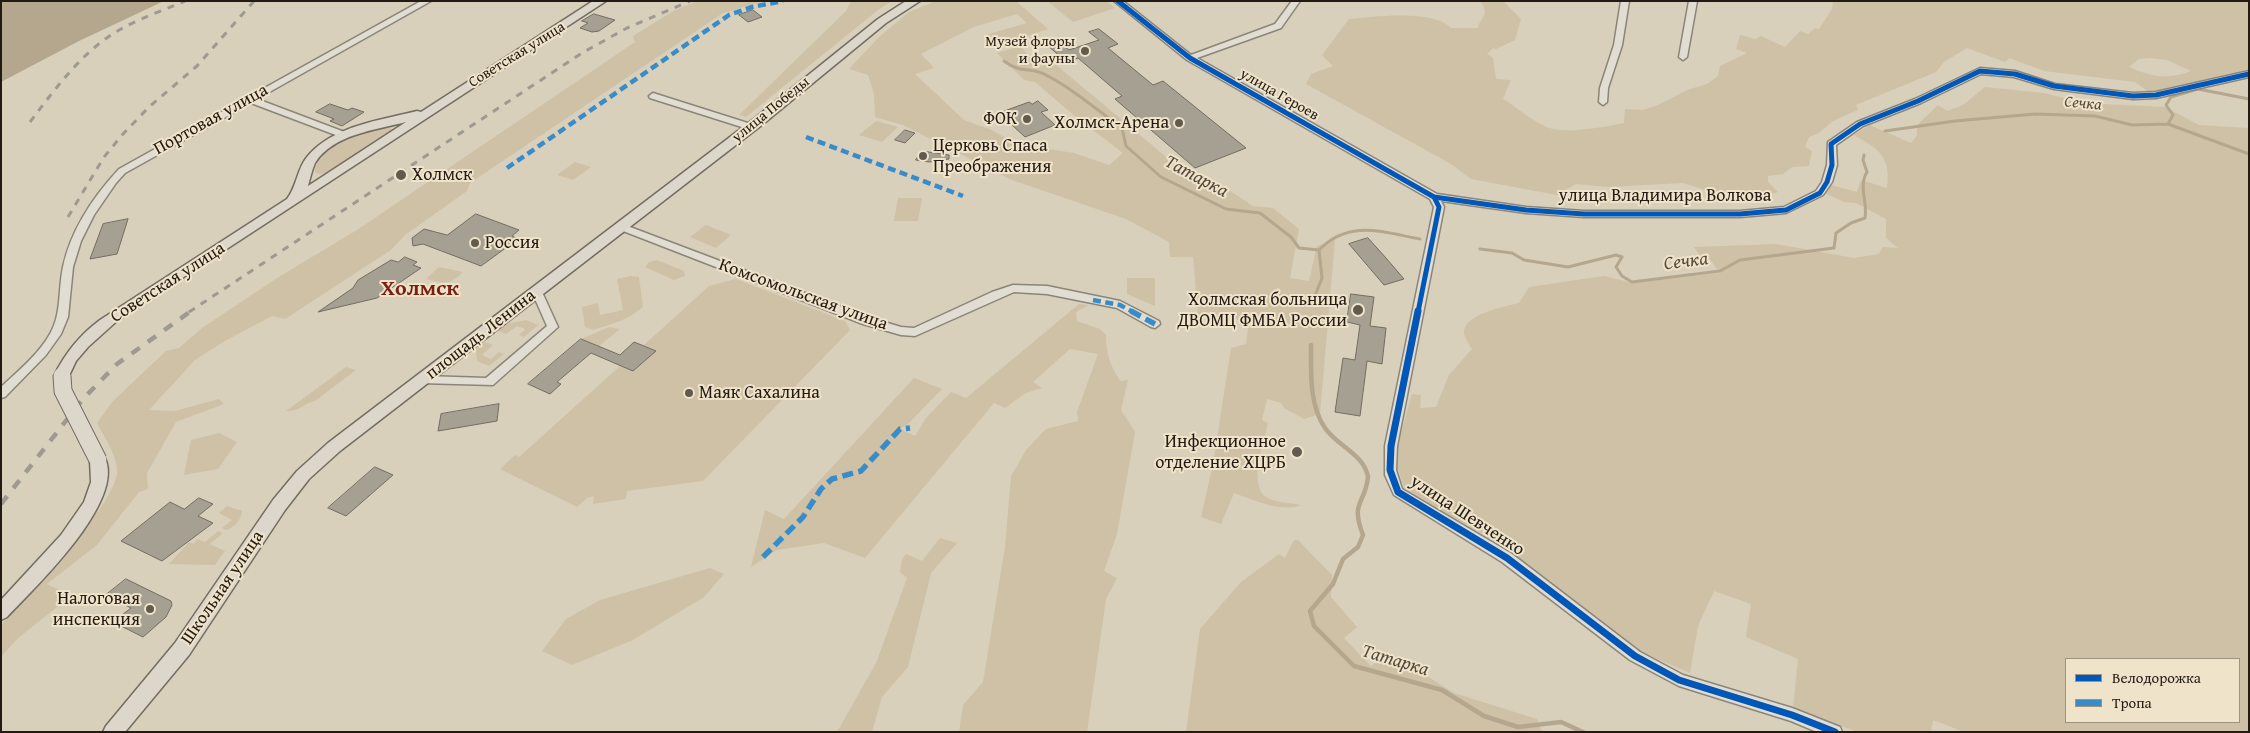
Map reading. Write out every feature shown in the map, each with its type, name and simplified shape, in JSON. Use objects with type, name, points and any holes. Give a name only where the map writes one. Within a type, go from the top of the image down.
[{"type":"main road","name":"Советская улица","points":[[1,612],[67,540],[92,504],[99,482],[98,460],[64,390],[62,376],[75,352],[98,328],[289,205],[432,109],[601,1]]},
{"type":"main road","name":"улица Победы","points":[[625,224],[751,127],[882,21],[897,10],[915,1]]},
{"type":"main road","name":"Советская улица","points":[[289,205],[301,190],[306,168],[324,147],[344,135],[386,122],[408,118],[432,109]]},
{"type":"main road","points":[[386,122],[400,125],[401,130],[396,134]]},
{"type":"main road","points":[[305,176],[311,180],[330,178]]},
{"type":"main road","name":"площадь Ленина","points":[[334,447],[424,380],[625,224]]},
{"type":"main road","name":"Школьная улица","points":[[113,732],[182,649],[279,506],[303,475],[334,447]]},
{"type":"street","name":"Портовая улица","points":[[1,394],[29,368],[55,335],[61,322],[68,268],[74,245],[90,214],[111,182],[122,171],[427,1]]},
{"type":"street","name":"улица Героев","points":[[1118,1],[1190,58],[1434,198]]},
{"type":"street","points":[[1190,58],[1278,26],[1296,1]]},
{"type":"street","points":[[1603,102],[1604,88],[1618,45],[1625,1]]},
{"type":"street","points":[[1683,57],[1693,2],[1688,1]]},
{"type":"street","name":"улица Владимира Волкова","points":[[1434,198],[1526,210],[1584,214],[1740,214],[1786,210],[1820,193],[1827,182],[1832,165],[1831,144],[1860,124],[1918,102],[1980,70],[2015,74],[2054,86],[2133,96],[2156,95],[2249,74]]},
{"type":"street","points":[[653,96],[751,127]]},
{"type":"street","points":[[249,99],[344,135]]},
{"type":"street","name":"улица Шевченко","points":[[1434,198],[1439,206],[1390,446],[1388,466],[1391,480],[1398,492],[1506,558],[1635,656],[1679,680],[1792,715],[1836,732]]},
{"type":"street","name":"Комсомольская улица","points":[[625,224],[867,321],[902,331],[915,332],[1013,288],[1047,290],[1120,305],[1154,324]]},
{"type":"street","points":[[424,380],[489,382],[553,327],[537,292]]},
{"type":"shaded area","points":[[1,1],[164,1],[79,41],[1,82]]},
{"type":"shaded area","points":[[698,1],[765,1],[723,13],[470,183],[467,191],[405,235],[391,250],[285,319],[272,316],[223,342],[195,360],[149,410],[175,411],[219,399],[224,404],[176,422],[147,473],[148,489],[139,492],[97,545],[47,584],[71,596],[17,639],[1,657],[1,625],[86,528],[112,488],[117,467],[110,447],[97,423],[113,401],[166,351],[179,348],[202,328],[277,278],[357,230],[635,42],[633,36],[675,10]]},
{"type":"shaded area","points":[[851,1],[892,1],[878,10],[746,117],[739,115],[846,11]]},
{"type":"shaded area","points":[[936,1],[1016,1],[1048,29],[992,48],[988,45],[989,34],[1027,23],[1017,14],[974,27],[921,54],[934,68],[915,74],[964,120],[992,130],[1016,144],[1074,153],[1109,165],[1123,153],[1077,118],[1035,82],[1024,80],[997,53],[1020,46],[1038,66],[1055,64],[1190,177],[1223,186],[1253,206],[1273,208],[1299,229],[1290,278],[1309,281],[1317,246],[1335,240],[1320,414],[1304,419],[1284,408],[1281,403],[1267,399],[1262,420],[1268,423],[1258,465],[1259,486],[1263,494],[1270,499],[1301,505],[1276,507],[1234,493],[1221,524],[1201,517],[1213,464],[1231,348],[1246,344],[1249,321],[1198,315],[1193,257],[1170,257],[1169,242],[1126,219],[1012,180],[903,125],[875,117],[874,94],[868,75],[849,69],[879,37],[909,12]]},
{"type":"shaded area","points":[[1047,1],[1106,1],[1115,8],[1073,22]]},
{"type":"shaded area","points":[[1480,1],[1503,1],[1521,19],[1515,40],[1496,49],[1493,48],[1487,54],[1493,58],[1496,79],[1511,80],[1503,99],[1541,124],[1561,130],[1589,129],[1624,123],[1625,109],[1643,110],[1658,105],[1687,90],[1707,84],[1718,76],[1720,66],[1747,53],[1736,49],[1740,35],[1755,39],[1761,36],[1785,47],[1800,31],[1808,34],[1815,28],[1819,29],[1832,9],[1833,1],[2249,1],[2249,69],[2150,93],[2135,82],[2044,71],[2009,58],[2005,62],[1967,48],[1944,62],[1936,72],[1856,105],[1858,110],[1833,121],[1819,133],[1809,137],[1805,147],[1812,151],[1809,166],[1792,167],[1783,174],[1768,176],[1768,182],[1778,192],[1762,198],[1727,201],[1712,192],[1683,183],[1608,187],[1576,184],[1557,195],[1471,179],[1451,164],[1306,84],[1311,74],[1333,66],[1322,55],[1349,19],[1417,16],[1431,18],[1451,28],[1478,28],[1485,13]],"holes":[[[2139,59],[2167,60],[2191,71],[2174,76],[2160,76],[2129,67]]]},
{"type":"shaded area","points":[[1985,87],[2044,93],[2083,103],[2165,107],[2199,125],[2249,128],[2249,732],[1964,732],[1933,720],[1931,732],[1858,732],[1793,709],[1798,659],[1746,637],[1751,604],[1714,591],[1698,626],[1690,673],[1641,652],[1579,608],[1535,572],[1481,533],[1406,492],[1396,464],[1397,447],[1412,394],[1421,395],[1420,408],[1436,407],[1449,375],[1472,349],[1464,331],[1467,325],[1479,315],[1519,303],[1529,287],[1604,276],[1633,283],[1720,273],[1709,258],[1700,256],[1694,247],[1776,244],[1854,258],[1879,254],[1883,247],[1898,248],[1886,238],[1886,219],[1856,203],[1843,202],[1825,193],[1831,185],[1857,192],[1861,180],[1887,188],[1888,177],[1885,161],[1876,150],[1854,135],[1870,125],[1911,143],[1917,135],[1917,125],[1938,105],[1947,111],[1963,105]]},
{"type":"shaded area","points":[[876,121],[898,127],[882,142],[859,135]]},
{"type":"shaded area","points":[[386,127],[391,128],[391,133],[330,173],[318,174],[315,172],[317,163],[332,148],[355,136]]},
{"type":"shaded area","points":[[575,162],[591,167],[573,180],[557,175]]},
{"type":"shaded area","points":[[898,198],[922,198],[918,221],[894,221]]},
{"type":"shaded area","points":[[706,225],[731,235],[716,248],[690,237]]},
{"type":"shaded area","points":[[657,260],[684,271],[685,276],[674,280],[645,267],[649,262]]},
{"type":"shaded area","points":[[439,267],[463,272],[454,280],[446,282],[426,279]]},
{"type":"shaded area","points":[[630,276],[639,277],[643,307],[632,315],[613,324],[593,330],[585,327],[582,307],[598,303],[600,315],[623,310],[617,279]]},
{"type":"shaded area","points":[[1127,278],[1155,278],[1155,306],[1127,294]]},
{"type":"shaded area","name":"Маяк Сахалина","points":[[736,279],[845,321],[850,330],[703,481],[627,491],[626,499],[593,504],[594,496],[587,498],[577,507],[500,469],[515,455],[519,457],[620,366],[611,362],[634,342],[644,345],[709,286]]},
{"type":"shaded area","points":[[1079,304],[1089,305],[1076,312],[1077,321],[1100,329],[1106,335],[1109,359],[1120,381],[1128,380],[1121,410],[1135,432],[1117,534],[1104,571],[1117,578],[1106,599],[1087,732],[959,732],[963,705],[983,682],[1005,547],[1011,476],[1026,450],[1046,429],[1078,421],[1077,412],[1098,354],[1070,349],[1033,382],[1042,388],[1026,393],[1005,408],[994,403],[865,558],[824,543],[777,550],[751,567],[765,510],[784,519],[914,378],[942,389],[908,424],[901,428],[915,436],[925,419],[951,392],[966,398]]},
{"type":"shaded area","points":[[526,320],[538,325],[524,337],[519,335],[525,329],[517,326],[506,334],[498,331],[507,324]]},
{"type":"shaded area","points":[[609,327],[620,329],[599,346],[581,339]]},
{"type":"shaded area","points":[[485,342],[493,345],[482,355],[491,359],[499,352],[504,354],[489,366],[477,361],[476,349]]},
{"type":"shaded area","points":[[346,367],[356,370],[315,401],[298,409],[286,411]]},
{"type":"shaded area","points":[[219,433],[237,442],[218,469],[184,475],[191,440]]},
{"type":"shaded area","points":[[227,506],[242,511],[237,523],[226,530],[222,528],[232,520],[219,513]]},
{"type":"shaded area","points":[[218,531],[222,533],[221,535],[210,544],[225,551],[215,565],[169,564],[189,542],[193,544],[198,539],[205,542]]},
{"type":"shaded area","points":[[940,538],[957,543],[931,573],[908,667],[882,697],[872,732],[837,732],[876,663],[907,578],[900,572],[902,560],[906,554],[922,561]]},
{"type":"shaded area","points":[[1294,540],[1298,540],[1332,575],[1331,597],[1357,627],[1344,638],[1371,666],[1390,653],[1454,693],[1537,719],[1542,732],[1186,732],[1200,629],[1241,582],[1279,554],[1285,558]]},
{"type":"shaded area","points":[[710,568],[724,574],[704,597],[633,640],[572,665],[542,651],[566,619],[600,600]]},
{"type":"building","points":[[753,10],[762,17],[748,22],[739,15]]},
{"type":"building","points":[[594,14],[615,20],[599,31],[592,32],[580,28],[588,23],[582,21]]},
{"type":"building","name":"Холмск-Арена","points":[[1099,29],[1118,44],[1108,48],[1153,85],[1163,81],[1246,148],[1195,168],[1115,99],[1122,96],[1078,58],[1067,62],[1048,46],[1059,42],[1069,50],[1099,40],[1089,32]]},
{"type":"building","name":"ФОК","points":[[1038,101],[1048,110],[1041,112],[1055,125],[1025,137],[999,113],[1029,102],[1032,104]]},
{"type":"building","points":[[330,104],[348,110],[352,108],[364,112],[342,126],[330,121],[334,119],[316,112]]},
{"type":"building","points":[[905,130],[915,133],[905,143],[895,140]]},
{"type":"building","points":[[922,151],[949,155],[949,159],[929,162],[916,160]]},
{"type":"building","name":"Россия","points":[[476,214],[519,230],[512,236],[518,239],[481,266],[423,244],[413,246],[412,238],[424,229],[447,235]]},
{"type":"building","points":[[128,219],[117,254],[90,259],[103,224]]},
{"type":"building","points":[[1368,238],[1404,279],[1384,285],[1349,244]]},
{"type":"building","points":[[405,257],[417,262],[413,265],[421,268],[377,298],[318,312],[353,288],[358,280],[391,260],[398,262]]},
{"type":"building","points":[[1351,294],[1374,297],[1370,326],[1386,328],[1382,364],[1367,361],[1360,416],[1335,412],[1343,358],[1355,360],[1360,325],[1347,322]]},
{"type":"building","points":[[581,339],[620,355],[634,342],[656,351],[633,371],[591,353],[557,382],[561,384],[550,394],[528,384]]},
{"type":"building","points":[[499,404],[497,421],[438,431],[441,414]]},
{"type":"building","points":[[375,467],[393,475],[346,516],[328,508]]},
{"type":"building","points":[[199,498],[213,504],[198,516],[213,523],[162,561],[121,541],[170,502],[184,509]]},
{"type":"building","name":"Налоговая инспекция","points":[[126,579],[171,601],[172,605],[166,617],[143,637],[113,622],[131,608],[106,595]]},
{"type":"waterway","name":"Татарка","points":[[1004,61],[1015,68],[1044,74],[1064,86],[1122,128],[1126,146],[1161,177],[1226,209],[1260,213],[1291,237],[1299,248],[1319,250]]},
{"type":"waterway","name":"Сечка","points":[[2168,124],[2173,115],[2166,105],[2171,97],[2198,89],[2249,99]]},
{"type":"waterway","name":"Сечка","points":[[1885,131],[1955,121],[2035,114],[2095,116],[2132,125],[2168,124]]},
{"type":"waterway","points":[[2168,124],[2249,154]]},
{"type":"waterway","name":"Сечка","points":[[1480,249],[1512,253],[1524,260],[1568,267],[1616,255],[1622,257],[1616,267],[1622,276],[1632,282],[1720,271],[1740,260],[1834,248],[1836,233],[1851,223],[1865,218],[1863,183],[1867,172],[1863,160],[1864,155]]},
{"type":"waterway","name":"Сечка","points":[[1319,250],[1330,240],[1354,231],[1379,231],[1420,239]]},
{"type":"waterway","name":"Татарка","points":[[1312,303],[1322,278],[1319,250]]},
{"type":"waterway","name":"Татарка","points":[[1311,345],[1312,388],[1320,419],[1330,434],[1361,462],[1368,477],[1358,509],[1359,524],[1363,535],[1358,547],[1343,559],[1333,584],[1310,611],[1314,626],[1354,666],[1442,690],[1484,716],[1518,727],[1561,722],[1583,732]]},
{"type":"railway","points":[[30,122],[71,71],[94,48],[121,29],[185,1]]},
{"type":"railway","points":[[68,217],[104,157],[123,134],[149,107],[197,66],[254,1]]},
{"type":"railway","points":[[189,312],[582,53],[627,28],[690,1]]},
{"type":"railway","points":[[1,504],[83,399],[117,364],[191,311]]},
{"type":"marked path","points":[[507,168],[729,15],[752,7],[783,1]]},
{"type":"marked path","points":[[806,137],[963,196]]},
{"type":"marked path","points":[[1093,300],[1120,305],[1155,324]]},
{"type":"marked path","points":[[763,557],[803,517],[821,489],[832,479],[861,471],[900,429],[910,428]]},
{"type":"cycle path","points":[[1118,1],[1190,58],[1434,197],[1526,210],[1584,214],[1740,214],[1786,210],[1820,193],[1827,182],[1832,165],[1831,144],[1860,124],[1918,101],[1980,71],[2015,74],[2054,86],[2133,96],[2156,95],[2249,74]]},
{"type":"cycle path","points":[[1434,197],[1439,207],[1391,446],[1390,470],[1398,492],[1507,558],[1635,656],[1679,680],[1792,715],[1835,732]]},
{"type":"place","name":"Музей флоры и фауны","points":[[1085,51]]},
{"type":"place","name":"ФОК","points":[[1027,119]]},
{"type":"place","name":"Холмск-Арена","points":[[1179,123]]},
{"type":"place","name":"Церковь Спаса Преображения","points":[[923,156]]},
{"type":"place","name":"Холмск","points":[[401,175]]},
{"type":"place","name":"Россия","points":[[475,243]]},
{"type":"place","name":"Холмская больница ДВОМЦ ФМБА России","points":[[1358,310]]},
{"type":"place","name":"Маяк Сахалина","points":[[689,393]]},
{"type":"place","name":"Инфекционное отделение ХЦРБ","points":[[1297,452]]},
{"type":"place","name":"Налоговая инспекция","points":[[150,609]]},
{"type":"district","name":"Холмск","points":[[420,289]]}]
